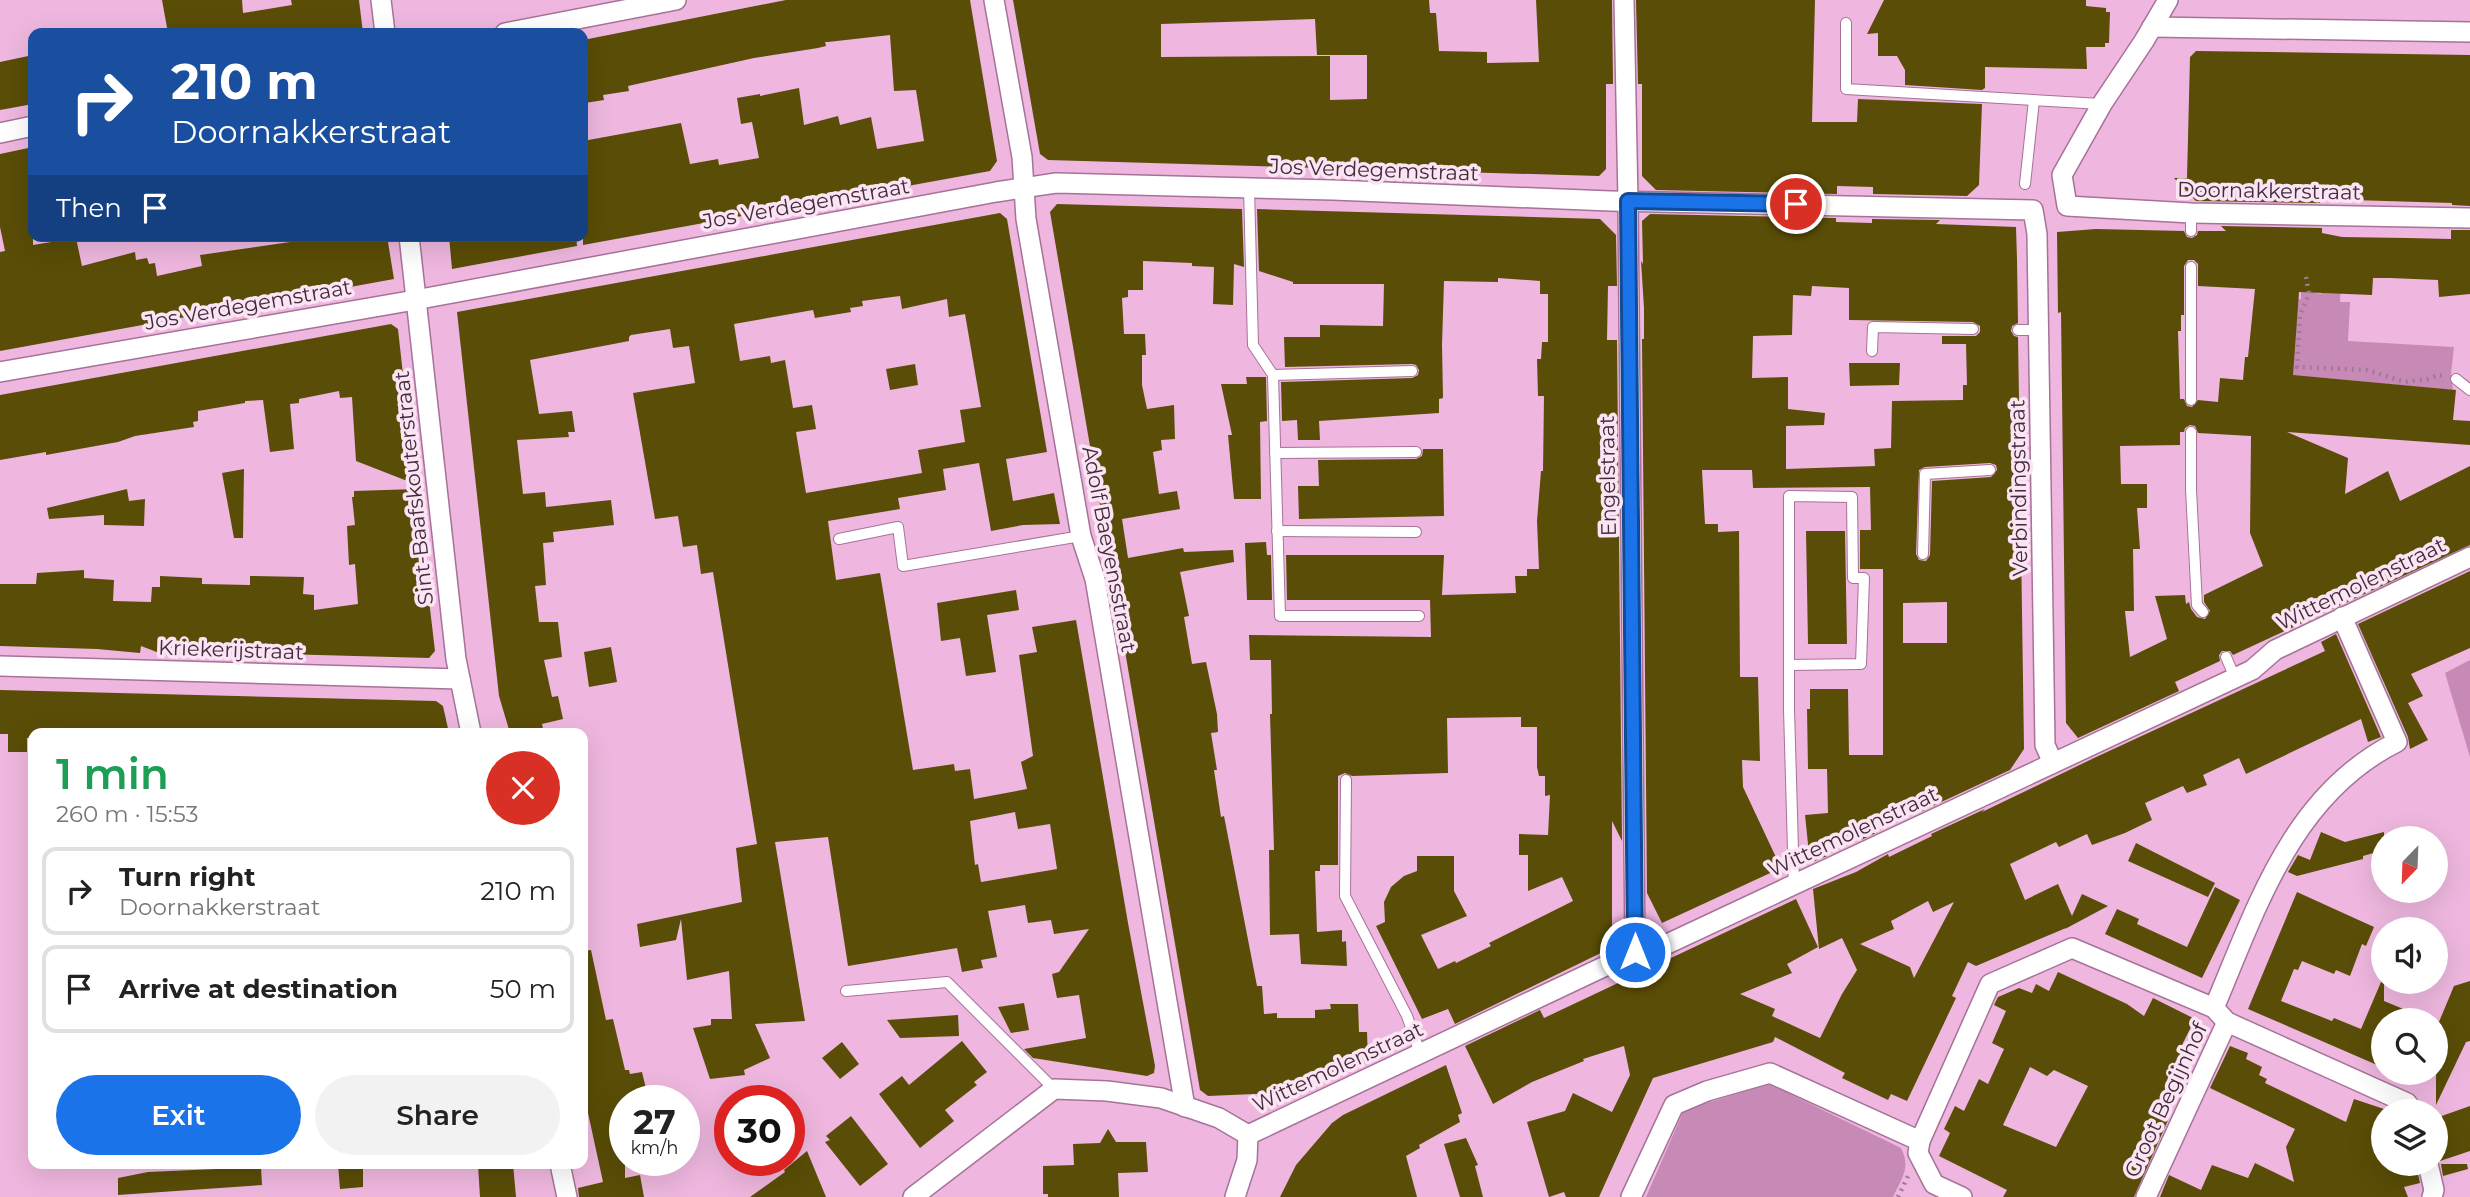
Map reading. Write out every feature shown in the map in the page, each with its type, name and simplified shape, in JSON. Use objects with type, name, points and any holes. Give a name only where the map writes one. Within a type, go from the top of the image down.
[{"type":"street","points":[[381,0],[384,28]]},
{"type":"street","points":[[531,28],[676,0]]},
{"type":"street","name":"Adolf Baeyensstraat","points":[[994,0],[1022,157],[1026,219],[1081,536],[1095,579],[1185,1107]]},
{"type":"street","name":"Engelstraat","points":[[1624,0],[1635,952]]},
{"type":"street","points":[[2102,104],[2168,0]]},
{"type":"street","points":[[2152,27],[2470,33]]},
{"type":"street","name":"Doornakkerstraat","points":[[2102,104],[2062,175],[2067,206],[2191,222],[2470,218]]},
{"type":"street","points":[[0,133],[28,127]]},
{"type":"street","name":"Jos Verdegemstraat","points":[[0,372],[415,300],[1056,183],[1628,201]]},
{"type":"street","name":"Verbindingstraat","points":[[1628,201],[2033,210],[2037,234],[2045,746],[2053,763]]},
{"type":"street","name":"Sint-Baafskouterstraat","points":[[410,242],[460,679],[470,728]]},
{"type":"street","name":"Wittemolenstraat","points":[[1248,1135],[1635,952],[1662,946],[1794,886],[2252,670],[2275,650],[2470,556]]},
{"type":"street","name":"Groot Begijnhof","points":[[2146,1197],[2221,1015],[2270,877],[2289,842],[2317,805],[2347,777],[2374,753],[2397,742],[2342,617]]},
{"type":"street","name":"Kriekerijstraat","points":[[0,666],[460,679]]},
{"type":"street","name":"Groot Begijnhof","points":[[1920,1142],[1990,984],[2072,948],[2399,1099]]},
{"type":"street","points":[[1631,1197],[1674,1105],[1707,1091],[1770,1073],[1920,1142],[1918,1153],[1934,1184],[1962,1197]]},
{"type":"street","points":[[913,1197],[1054,1089],[1107,1091],[1161,1098],[1219,1118],[1248,1135],[1247,1160],[1235,1197]]},
{"type":"street","points":[[561,1169],[567,1197]]},
{"type":"street","points":[[2431,1176],[2434,1190],[2432,1197]]},
{"type":"lane","points":[[1846,23],[1846,89],[2102,104]]},
{"type":"lane","points":[[2025,184],[2034,100]]},
{"type":"lane","points":[[1249,188],[1254,345],[1273,375],[1280,616],[1419,617]]},
{"type":"lane","points":[[2191,267],[2191,400]]},
{"type":"lane","points":[[1872,351],[1872,327],[1973,329]]},
{"type":"lane","points":[[2018,330],[2039,330]]},
{"type":"lane","points":[[1273,375],[1412,371]]},
{"type":"lane","points":[[2456,379],[2470,390]]},
{"type":"lane","points":[[2191,432],[2197,605],[2203,612]]},
{"type":"lane","points":[[1275,453],[1416,452]]},
{"type":"lane","points":[[2020,469],[2042,468]]},
{"type":"lane","points":[[1923,554],[1925,474],[1990,470]]},
{"type":"lane","points":[[1789,665],[1861,664],[1864,578],[1853,578],[1852,498],[1788,495],[1789,665],[1794,886]]},
{"type":"lane","points":[[839,539],[898,527],[903,566],[1081,536]]},
{"type":"lane","points":[[1277,531],[1416,532]]},
{"type":"lane","points":[[2226,657],[2235,678]]},
{"type":"lane","points":[[1346,780],[1345,896],[1407,1016],[1420,1053]]},
{"type":"lane","points":[[846,991],[947,982],[1054,1089]]},
{"type":"path","points":[[2306,277],[2309,294],[2300,315],[2297,367],[2367,370],[2405,382],[2438,375],[2456,379]]},
{"type":"shaded area","points":[[2322,276],[2341,277],[2340,302],[2350,302],[2348,341],[2454,347],[2451,374],[2453,390],[2313,377],[2291,383],[2293,300],[2301,299],[2301,289],[2321,294]]},
{"type":"shaded area","points":[[2470,660],[2470,757],[2445,673]]},
{"type":"shaded area","points":[[1769,1084],[1901,1148],[1905,1167],[1893,1197],[1646,1197],[1684,1110]]},
{"type":"building","points":[[162,0],[242,0],[243,13],[292,5],[291,0],[359,0],[362,28],[167,28]]},
{"type":"building","points":[[786,0],[970,0],[997,161],[990,171],[583,245],[583,242],[588,242],[588,140],[681,123],[690,164],[718,159],[719,165],[759,158],[752,122],[741,124],[737,98],[799,88],[804,125],[838,116],[840,125],[871,117],[877,149],[924,141],[916,90],[894,91],[890,35],[825,42],[826,46],[818,48],[754,58],[628,86],[629,91],[603,95],[604,100],[588,103],[588,39]]},
{"type":"building","points":[[1013,0],[1429,0],[1430,13],[1436,13],[1439,51],[1487,52],[1487,63],[1539,62],[1536,0],[1612,0],[1613,84],[1606,84],[1606,169],[1599,176],[1048,160],[1040,154]],"holes":[[[1315,19],[1317,55],[1367,55],[1367,99],[1330,100],[1330,56],[1161,57],[1161,24]]]},
{"type":"building","points":[[1636,0],[1815,0],[1812,122],[1857,122],[1858,99],[1982,104],[1979,185],[1967,196],[1873,194],[1873,187],[1837,186],[1837,194],[1656,190],[1642,176],[1642,84],[1638,84]]},
{"type":"building","points":[[1884,0],[2086,0],[2086,6],[2106,8],[2106,12],[2110,12],[2109,43],[2105,43],[2105,47],[2086,47],[2087,69],[1985,67],[1985,88],[1982,90],[1905,85],[1905,70],[1897,56],[1878,56],[1878,33],[1867,34]]},
{"type":"building","points":[[2196,51],[2470,55],[2470,206],[2452,203],[2319,199],[2320,203],[2196,201],[2174,178],[2187,178],[2190,57]]},
{"type":"building","points":[[28,56],[28,105],[0,110],[0,62]]},
{"type":"building","points":[[28,148],[28,242],[33,242],[33,245],[77,242],[82,266],[135,252],[136,260],[147,258],[149,264],[155,263],[157,276],[202,266],[200,255],[290,242],[388,242],[394,279],[0,351],[0,252],[5,251],[0,227],[0,154]]},
{"type":"building","points":[[1057,204],[1242,209],[1244,267],[1234,264],[1233,305],[1213,304],[1214,267],[1192,266],[1192,263],[1143,261],[1143,290],[1128,290],[1128,297],[1122,298],[1124,334],[1145,334],[1146,355],[1142,355],[1142,385],[1147,409],[1174,405],[1175,439],[1161,440],[1162,450],[1153,452],[1159,494],[1177,491],[1180,509],[1122,519],[1128,558],[1183,548],[1184,552],[1233,550],[1234,562],[1180,572],[1189,616],[1184,617],[1192,664],[1206,662],[1217,714],[1218,732],[1211,733],[1221,817],[1224,816],[1257,986],[1262,986],[1264,1014],[1277,1013],[1277,1018],[1315,1018],[1315,1010],[1331,1009],[1330,1004],[1358,1004],[1359,1032],[1367,1032],[1368,1062],[1304,1092],[1208,1096],[1200,1090],[1050,212]]},
{"type":"building","points":[[1257,209],[1600,219],[1616,235],[1617,286],[1608,286],[1607,340],[1617,340],[1622,841],[1612,821],[1612,944],[1609,949],[1455,1024],[1448,1009],[1422,1019],[1376,926],[1385,922],[1384,902],[1391,887],[1404,876],[1417,871],[1417,856],[1454,856],[1454,891],[1467,916],[1421,935],[1438,969],[1491,946],[1489,943],[1573,901],[1562,877],[1528,891],[1528,855],[1519,855],[1519,834],[1548,835],[1550,795],[1545,796],[1545,776],[1539,776],[1537,767],[1537,727],[1521,727],[1521,717],[1447,718],[1448,773],[1352,776],[1345,773],[1338,776],[1338,865],[1320,865],[1320,871],[1315,871],[1317,932],[1342,930],[1342,942],[1346,941],[1347,966],[1301,964],[1299,934],[1270,935],[1269,850],[1274,850],[1271,660],[1250,660],[1249,635],[1431,637],[1430,600],[1287,600],[1286,555],[1444,555],[1442,595],[1516,593],[1515,576],[1527,576],[1527,569],[1539,569],[1537,521],[1543,471],[1544,396],[1538,396],[1537,359],[1541,359],[1542,342],[1548,342],[1548,294],[1540,294],[1540,281],[1498,278],[1498,282],[1444,281],[1443,398],[1439,399],[1439,413],[1319,421],[1320,440],[1298,440],[1297,420],[1282,421],[1281,382],[1412,378],[1418,375],[1419,370],[1412,364],[1285,367],[1284,337],[1320,337],[1320,325],[1383,326],[1384,284],[1293,284],[1259,271]]},
{"type":"building","points":[[1000,213],[1007,219],[1047,452],[1006,459],[1013,501],[1054,493],[1060,524],[1023,525],[991,531],[979,463],[943,469],[946,490],[898,498],[900,509],[828,521],[836,580],[880,573],[913,770],[954,764],[955,771],[970,769],[974,799],[1027,789],[1021,762],[1033,756],[1019,655],[1037,652],[1032,627],[1076,620],[1155,1066],[1154,1073],[1147,1076],[1033,1058],[1024,1049],[1086,1038],[1079,995],[1057,998],[1052,974],[1059,972],[1089,929],[1054,934],[1051,920],[1028,923],[1025,905],[988,911],[997,957],[981,960],[983,968],[962,972],[957,948],[848,966],[828,837],[775,842],[805,1021],[755,1024],[770,1058],[744,1070],[745,1075],[710,1079],[693,1028],[711,1025],[711,1019],[732,1019],[729,971],[687,980],[681,919],[676,940],[640,947],[637,924],[742,902],[736,848],[757,844],[713,572],[701,574],[697,545],[683,547],[678,516],[655,519],[633,393],[695,383],[689,346],[673,348],[670,329],[631,335],[629,341],[530,360],[539,414],[572,411],[575,432],[568,432],[569,437],[517,440],[523,494],[545,492],[546,507],[611,500],[614,525],[553,532],[554,542],[543,543],[546,585],[535,586],[539,622],[558,622],[562,657],[544,660],[552,697],[558,696],[563,719],[542,724],[543,728],[509,728],[499,696],[457,312]],"holes":[[[900,296],[902,309],[947,299],[949,317],[965,314],[981,407],[960,410],[965,442],[918,450],[922,473],[806,493],[796,432],[816,429],[812,405],[793,408],[785,360],[771,363],[770,356],[740,361],[734,324],[813,310],[815,318],[851,312],[850,308],[863,306],[862,301]],[[1015,812],[1018,829],[1050,824],[1057,869],[981,882],[978,864],[975,865],[970,821]]]},
{"type":"building","points":[[1650,214],[1836,218],[1836,222],[1872,223],[1872,219],[1940,220],[1936,224],[2016,227],[2017,259],[2018,323],[2012,326],[2011,331],[2018,337],[2020,462],[2015,463],[2013,469],[2014,474],[2020,476],[2024,749],[2010,770],[1920,812],[1916,804],[1874,824],[1878,832],[1861,840],[1857,831],[1823,847],[1827,856],[1810,863],[1805,815],[1828,813],[1827,769],[1808,769],[1807,709],[1810,709],[1810,689],[1848,689],[1849,755],[1883,755],[1883,569],[1860,569],[1860,530],[1871,530],[1870,487],[1753,488],[1752,470],[1702,470],[1705,524],[1718,524],[1718,532],[1739,531],[1740,677],[1758,677],[1760,761],[1742,760],[1743,787],[1781,868],[1662,923],[1647,893],[1642,221]],"holes":[[[1812,286],[1849,288],[1849,320],[1973,322],[1980,326],[1980,332],[1976,336],[1942,336],[1942,344],[1966,344],[1967,385],[1963,385],[1963,400],[1892,401],[1891,448],[1874,449],[1875,466],[1786,469],[1786,426],[1824,425],[1825,413],[1788,409],[1788,377],[1752,378],[1753,336],[1792,335],[1793,295],[1811,296]],[[1990,463],[1996,465],[1997,470],[1991,477],[1932,481],[1930,555],[1926,561],[1919,560],[1916,554],[1919,470],[1925,467]],[[1947,602],[1947,643],[1903,643],[1903,603]]]},
{"type":"building","points":[[2221,226],[2322,228],[2322,233],[2342,237],[2451,239],[2451,230],[2470,230],[2470,294],[2439,297],[2438,280],[2390,278],[2373,278],[2372,295],[2299,292],[2293,375],[2456,390],[2453,420],[2470,421],[2470,445],[2287,432],[2348,458],[2345,494],[2388,471],[2400,501],[2470,466],[2470,545],[2233,655],[2230,651],[2222,651],[2219,655],[2220,661],[2175,682],[2179,691],[2078,738],[2066,723],[2061,312],[2058,313],[2057,232],[2096,229],[2184,231],[2187,237],[2192,238],[2198,231],[2226,231]],"holes":[[[2188,260],[2194,260],[2198,264],[2198,286],[2255,289],[2243,380],[2220,378],[2218,402],[2198,400],[2192,407],[2187,406],[2184,399],[2180,399],[2178,331],[2181,331],[2181,315],[2184,315],[2184,266]],[[2190,425],[2195,426],[2198,433],[2251,436],[2250,533],[2263,566],[2204,595],[2204,602],[2210,611],[2205,619],[2197,617],[2189,602],[2186,604],[2185,595],[2155,596],[2167,639],[2130,657],[2125,611],[2134,611],[2133,549],[2140,549],[2137,508],[2147,508],[2147,484],[2121,484],[2120,446],[2180,445],[2180,432],[2184,432]]]},
{"type":"building","points":[[450,242],[577,242],[577,246],[452,269]]},
{"type":"building","points":[[391,324],[398,329],[415,484],[356,461],[352,397],[340,398],[339,391],[299,399],[299,403],[290,404],[294,449],[270,452],[263,400],[198,411],[198,421],[193,422],[194,427],[135,436],[118,442],[46,455],[46,452],[0,460],[0,395]]},
{"type":"building","points":[[1849,363],[1900,363],[1899,385],[1850,386]]},
{"type":"building","points":[[915,364],[918,385],[890,390],[886,369]]},
{"type":"building","points":[[1246,377],[1266,377],[1267,421],[1260,422],[1261,499],[1234,499],[1228,435],[1232,435],[1221,384],[1247,384]]},
{"type":"building","points":[[1423,449],[1443,449],[1444,516],[1299,519],[1298,486],[1319,486],[1318,460],[1416,459],[1422,456]]},
{"type":"building","points":[[244,469],[243,538],[234,538],[222,473]]},
{"type":"building","points":[[127,489],[129,501],[145,499],[144,526],[104,525],[104,515],[49,519],[47,508]]},
{"type":"building","points":[[416,489],[435,651],[429,658],[240,653],[240,656],[180,652],[180,655],[162,654],[141,646],[140,653],[0,646],[0,584],[36,584],[37,573],[84,570],[84,578],[114,580],[113,601],[151,602],[152,587],[160,587],[160,576],[202,578],[202,584],[250,585],[250,576],[304,577],[303,594],[314,595],[314,610],[358,604],[355,564],[349,565],[347,526],[355,525],[352,497],[354,491]]},
{"type":"building","points":[[1806,531],[1845,531],[1847,644],[1808,644]]},
{"type":"building","points":[[1266,542],[1267,555],[1271,555],[1272,600],[1247,600],[1245,543]]},
{"type":"building","points":[[2470,571],[2470,648],[2411,674],[2423,696],[2408,703],[2428,740],[2410,749],[2408,737],[2358,624]]},
{"type":"building","points":[[1016,590],[1019,610],[987,615],[996,672],[966,676],[960,638],[941,641],[937,603]]},
{"type":"building","points":[[2336,634],[2381,737],[2368,742],[2361,719],[2246,774],[2239,758],[2203,775],[2207,785],[2187,793],[2183,786],[2145,803],[2152,820],[2125,833],[2092,845],[2087,834],[2059,847],[2056,842],[2010,864],[2025,900],[2058,884],[2072,916],[2082,894],[2108,906],[2065,929],[1976,966],[1968,962],[1952,996],[1956,998],[1907,1101],[1891,1094],[1888,1100],[1842,1078],[1845,1073],[1775,1037],[1773,1042],[1653,1078],[1599,1197],[1566,1197],[1564,1192],[1549,1197],[1527,1122],[1565,1111],[1573,1093],[1612,1112],[1630,1075],[1624,1046],[1583,1059],[1584,1061],[1532,1082],[1493,1104],[1465,1046],[1540,1010],[1544,1018],[1796,899],[1818,947],[1787,964],[1792,973],[1740,994],[1775,1009],[1772,1016],[1820,1038],[1857,970],[1842,938],[1819,949],[1813,889],[1856,872],[1888,854],[1889,857],[1932,836],[1931,834],[2325,651],[2321,642]],"holes":[[[1928,901],[1933,912],[1954,902],[1914,978],[1910,967],[1860,944],[1894,929],[1891,921]]]},
{"type":"building","points":[[611,647],[617,682],[589,687],[584,652]]},
{"type":"building","points":[[0,690],[436,701],[443,706],[448,728],[28,728],[27,752],[8,752],[8,734],[0,734]]},
{"type":"building","points":[[2321,832],[2345,842],[2371,835],[2371,854],[2363,856],[2363,859],[2297,876],[2288,872],[2298,855],[2310,860]]},
{"type":"building","points":[[2136,843],[2215,883],[2208,897],[2128,861]]},
{"type":"building","points":[[2215,887],[2240,900],[2202,978],[2105,934],[2117,909],[2139,919],[2137,924],[2187,947]]},
{"type":"building","points":[[2297,892],[2371,926],[2371,934],[2366,946],[2362,944],[2350,976],[2336,970],[2334,974],[2302,961],[2298,970],[2294,969],[2281,1001],[2361,1029],[2376,994],[2384,994],[2384,1001],[2401,1008],[2371,1008],[2371,1062],[2248,1009]]},
{"type":"building","points":[[588,950],[591,950],[606,1020],[613,1019],[625,1070],[629,1070],[630,1074],[642,1072],[645,1085],[609,1085],[609,1176],[640,1176],[644,1197],[579,1197],[578,1188],[603,1182],[588,1113]]},
{"type":"building","points":[[2058,972],[2127,1004],[2144,1016],[2153,998],[2195,1019],[2179,1051],[2182,1052],[2156,1110],[2169,1118],[2134,1197],[2003,1197],[2007,1190],[1939,1156],[1950,1133],[1944,1129],[1955,1106],[1964,1111],[1979,1079],[1988,1084],[2004,1049],[1992,1043],[2006,1011],[1994,1005],[1998,997],[2019,988],[2032,993],[2036,984],[2049,991]],"holes":[[[2030,1067],[2047,1076],[2054,1070],[2088,1086],[2056,1147],[2003,1125]]]},
{"type":"building","points":[[2470,981],[2470,1041],[2466,1042],[2448,1080],[2448,1008],[2445,1008],[2454,986]]},
{"type":"building","points":[[1024,1003],[1029,1030],[1011,1033],[998,1007]]},
{"type":"building","points":[[958,1015],[959,1036],[900,1038],[887,1020]]},
{"type":"building","points":[[962,1041],[987,1072],[974,1082],[977,1085],[945,1110],[954,1121],[920,1148],[879,1094],[902,1076],[909,1085]]},
{"type":"building","points":[[842,1042],[859,1064],[840,1079],[822,1058]]},
{"type":"building","points":[[2230,1046],[2248,1053],[2246,1059],[2262,1067],[2259,1075],[2267,1079],[2265,1083],[2346,1122],[2354,1099],[2371,1105],[2371,1176],[2419,1176],[2420,1183],[2404,1187],[2408,1197],[2160,1197],[2169,1175],[2201,1190],[2212,1165],[2248,1178],[2255,1163],[2294,1182],[2286,1147],[2295,1129],[2210,1088]]},
{"type":"building","points":[[1446,1065],[1462,1113],[1458,1115],[1460,1122],[1419,1145],[1420,1148],[1406,1156],[1417,1197],[1280,1197],[1296,1165],[1332,1123],[1343,1115]]},
{"type":"building","points":[[2436,1085],[2446,1085],[2439,1099],[2436,1099]]},
{"type":"building","points":[[2470,1106],[2470,1151],[2448,1158],[2448,1114]]},
{"type":"building","points":[[851,1116],[888,1164],[860,1186],[825,1142],[830,1140],[826,1136]]},
{"type":"building","points":[[1108,1129],[1116,1142],[1146,1142],[1148,1172],[1118,1173],[1119,1197],[1048,1197],[1048,1194],[1043,1194],[1043,1166],[1074,1165],[1073,1144],[1100,1143]]},
{"type":"building","points":[[1466,1138],[1478,1165],[1475,1166],[1483,1197],[1460,1197],[1444,1144]]},
{"type":"building","points":[[807,1151],[826,1197],[750,1197],[779,1176],[805,1176]]},
{"type":"building","points":[[2448,1164],[2467,1164],[2468,1169],[2448,1175]]},
{"type":"building","points":[[261,1169],[262,1185],[118,1195],[118,1178],[148,1172]]},
{"type":"building","points":[[338,1169],[363,1169],[363,1187],[340,1189]]},
{"type":"building","points":[[478,1169],[513,1169],[516,1197],[480,1197]]},
{"type":"route","points":[[1635,952],[1628,201],[1796,204]]}]
